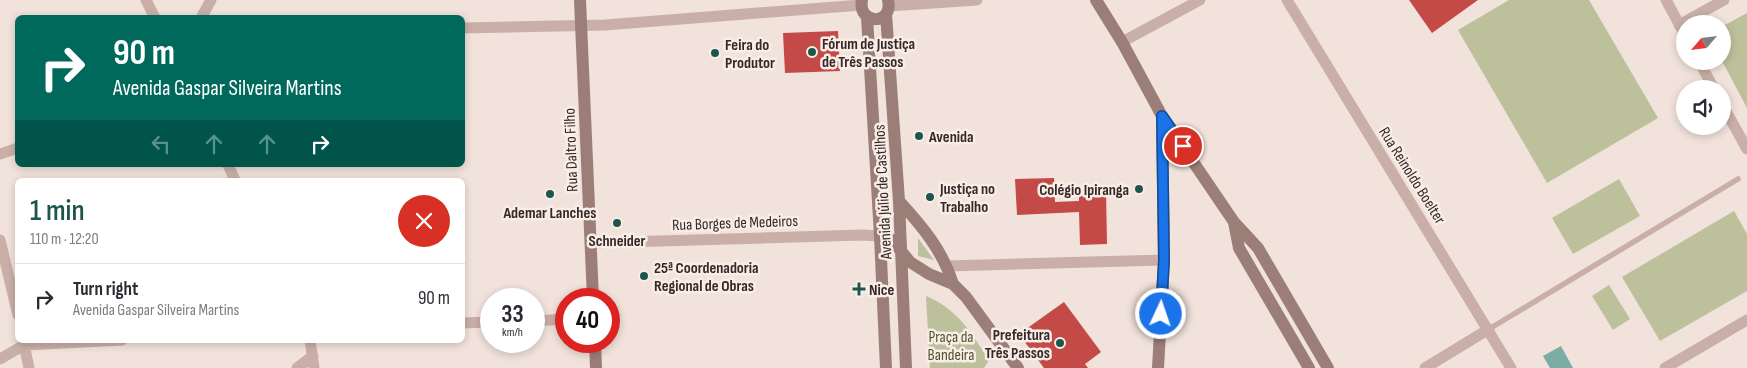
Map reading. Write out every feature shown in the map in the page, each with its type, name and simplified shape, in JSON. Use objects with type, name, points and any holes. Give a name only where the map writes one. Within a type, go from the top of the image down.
[{"type":"street","points":[[146,0],[153,15]]},
{"type":"street","points":[[203,15],[211,0]]},
{"type":"street","name":"Rua Daltro Filho","points":[[580,0],[592,288]]},
{"type":"street","points":[[867,17],[876,20],[881,19],[888,7],[977,0]]},
{"type":"street","points":[[1096,0],[1122,42],[1162,116],[1234,222],[1258,248],[1328,368]]},
{"type":"street","points":[[1122,42],[1200,0]]},
{"type":"street","name":"Rua Reinoldo Boelter","points":[[1287,0],[1512,368]]},
{"type":"street","points":[[1666,0],[1676,19]]},
{"type":"street","points":[[1697,15],[1724,0]]},
{"type":"street","points":[[465,28],[582,26],[862,2]]},
{"type":"street","name":"Avenida Júlio de Castilhos","points":[[862,2],[864,13],[867,17],[886,368]]},
{"type":"street","name":"Avenida Júlio de Castilhos","points":[[888,7],[906,368]]},
{"type":"street","points":[[1158,368],[1164,260],[1162,116]]},
{"type":"street","points":[[1731,120],[1747,149]]},
{"type":"street","points":[[0,154],[15,149]]},
{"type":"street","points":[[899,201],[923,227],[947,266],[953,284]]},
{"type":"street","points":[[1234,222],[1239,248],[1310,368]]},
{"type":"street","points":[[880,236],[892,240],[910,262],[929,274],[953,284],[966,297],[1018,368]]},
{"type":"street","name":"Rua Borges de Medeiros","points":[[590,243],[880,236]]},
{"type":"street","points":[[0,240],[15,302]]},
{"type":"street","points":[[947,266],[1164,260]]},
{"type":"street","points":[[1665,368],[1747,320]]},
{"type":"street","points":[[465,324],[480,323]]},
{"type":"street","points":[[1425,368],[1489,329]]},
{"type":"street","points":[[0,359],[23,343]]},
{"type":"street","points":[[24,343],[29,368]]},
{"type":"street","points":[[297,368],[313,362],[310,343]]},
{"type":"street","points":[[595,353],[596,368]]},
{"type":"lane","points":[[1489,329],[1738,179]]},
{"type":"green space","points":[[1509,0],[1589,0],[1658,118],[1547,183],[1458,30]]},
{"type":"green space","points":[[1747,13],[1747,108],[1727,70],[1731,70],[1731,22]]},
{"type":"green space","points":[[1619,179],[1640,216],[1573,254],[1552,218]]},
{"type":"green space","points":[[1734,211],[1747,234],[1747,291],[1660,341],[1622,277]]},
{"type":"green space","points":[[918,238],[934,260],[918,256]]},
{"type":"green space","points":[[1609,285],[1630,319],[1613,330],[1592,296]]},
{"type":"green space","name":"Praça da Bandeira","points":[[926,296],[947,307],[963,323],[989,360],[984,368],[930,368]]},
{"type":"water","points":[[1561,346],[1573,368],[1550,368],[1543,356]]},
{"type":"building","points":[[1409,0],[1478,0],[1432,33]]},
{"type":"building","name":"Fórum de Justiça de Três Passos","points":[[838,31],[840,71],[785,73],[783,33]]},
{"type":"building","points":[[1054,178],[1055,202],[1079,201],[1079,192],[1106,191],[1107,244],[1080,245],[1079,212],[1017,215],[1015,179]]},
{"type":"building","name":"Prefeitura Três Passos","points":[[1064,302],[1101,352],[1085,364],[1088,368],[1044,368],[1019,334]]},
{"type":"place","name":"Fórum de Justiça de Três Passos","points":[[812,52]]},
{"type":"place","name":"Feira do Produtor","points":[[715,53]]},
{"type":"place","name":"Avenida","points":[[919,136]]},
{"type":"place","name":"Colégio Ipiranga","points":[[1139,189]]},
{"type":"place","name":"Ademar Lanches","points":[[550,194]]},
{"type":"place","name":"Justiça no Trabalho","points":[[930,197]]},
{"type":"place","name":"Schneider","points":[[617,223]]},
{"type":"place","name":"25ª Coordenadoria Regional de Obras","points":[[644,276]]},
{"type":"place","name":"Nice","points":[[859,289]]},
{"type":"place","name":"Prefeitura Três Passos","points":[[1060,343]]},
{"type":"route","points":[[1161,314],[1164,260],[1162,116],[1183,146]]}]
